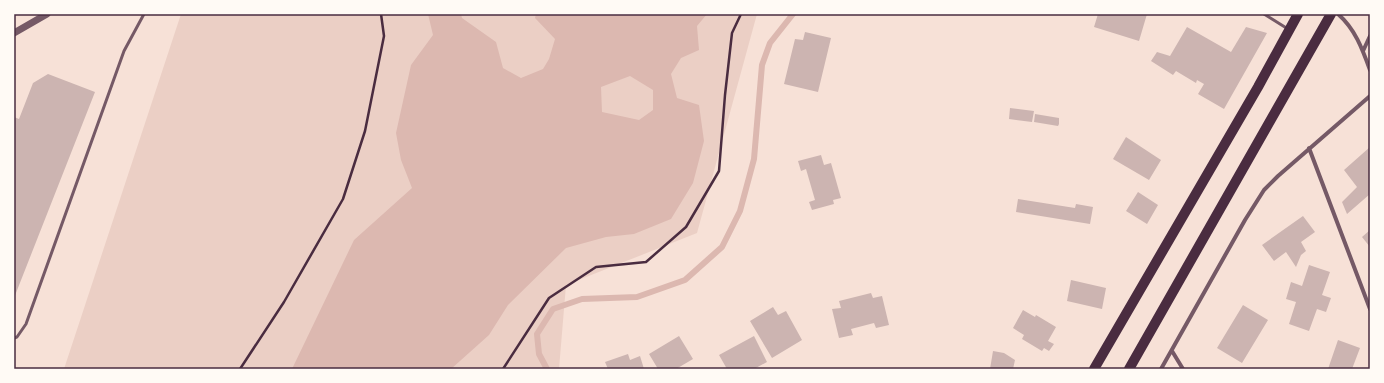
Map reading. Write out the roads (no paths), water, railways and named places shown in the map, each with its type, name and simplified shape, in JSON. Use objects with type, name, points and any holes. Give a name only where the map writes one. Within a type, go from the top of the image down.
[{"type":"main road","points":[[1094,369],[1298,14]]},
{"type":"main road","points":[[1129,369],[1331,14]]},
{"type":"street","points":[[14,33],[47,14]]},
{"type":"street","points":[[1338,14],[1351,27],[1370,70]]},
{"type":"street","points":[[1363,52],[1370,36]]},
{"type":"street","points":[[1161,369],[1245,220],[1264,190],[1309,148],[1370,96]]},
{"type":"street","points":[[1309,148],[1370,309]]},
{"type":"street","points":[[1172,351],[1183,369]]},
{"type":"lane","points":[[14,338],[17,337],[26,324],[124,51],[144,14]]},
{"type":"lane","points":[[1264,14],[1290,30]]},
{"type":"waterway","points":[[547,369],[539,354],[537,334],[553,309],[582,299],[637,297],[685,280],[722,247],[740,211],[754,159],[762,65],[770,43],[793,14]]}]
